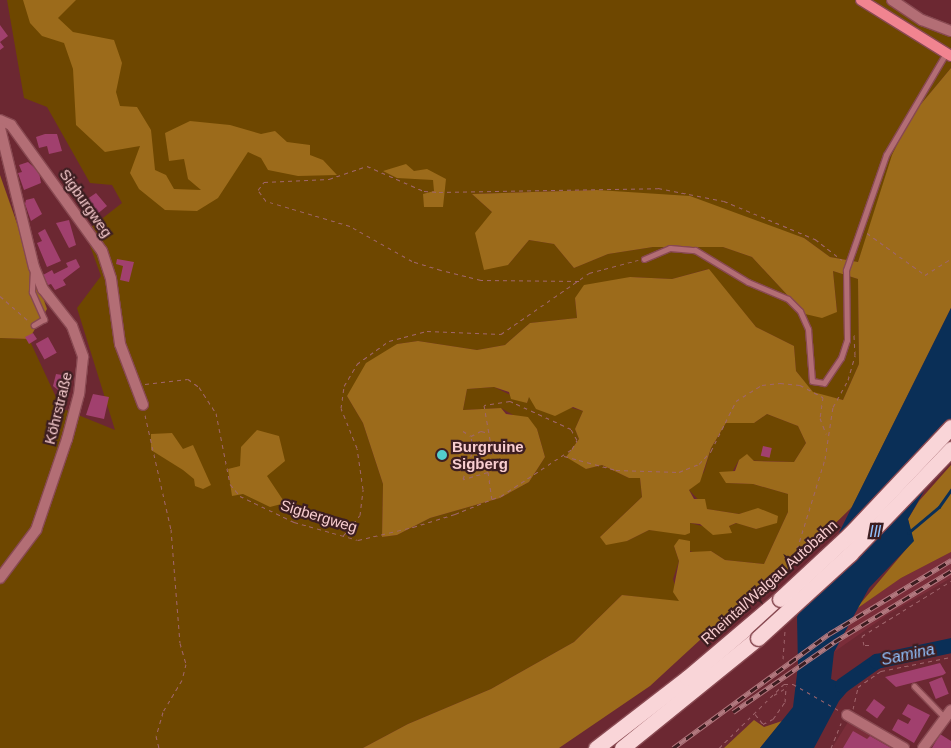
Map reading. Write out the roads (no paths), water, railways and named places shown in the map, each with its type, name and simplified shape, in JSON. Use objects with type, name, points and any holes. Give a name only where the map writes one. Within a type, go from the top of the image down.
[{"type":"highway","name":"Rheintal/Walgau Autobahn","points":[[596,748],[687,678],[780,599],[850,534],[951,427]]},
{"type":"highway","points":[[622,748],[783,616],[850,554],[951,448]]},
{"type":"main road","points":[[867,2],[948,54]]},
{"type":"street","points":[[892,0],[922,20],[951,31]]},
{"type":"street","name":"Sigburgweg","points":[[0,120],[16,132],[102,251],[111,279],[120,344],[137,384],[143,405]]},
{"type":"street","name":"Köhrstraße","points":[[0,128],[34,267],[43,289],[66,316],[77,336],[83,375],[67,439],[36,530],[0,578]]},
{"type":"street","points":[[923,748],[948,714]]},
{"type":"street","points":[[845,715],[904,748]]},
{"type":"lane","points":[[644,259],[670,248],[695,250],[748,282],[788,299],[800,311],[808,329],[810,373],[817,384],[831,375],[847,340],[848,264],[860,228],[895,133],[948,54]]},
{"type":"lane","points":[[34,267],[32,292],[44,319],[34,325]]},
{"type":"lane","points":[[914,686],[948,714]]},
{"type":"water","name":"Ill","points":[[951,308],[951,444],[908,519],[914,541],[869,588],[834,652],[831,679],[838,682],[853,673],[859,678],[839,701],[814,748],[760,748],[793,707],[798,666],[797,617]]},
{"type":"waterway","points":[[908,533],[939,507],[951,490]]},
{"type":"waterway","name":"Samina","points":[[842,685],[876,661],[951,645]]},
{"type":"railway","points":[[673,748],[829,634],[951,560]]},
{"type":"railway","points":[[733,712],[834,642],[951,571]]},
{"type":"place","name":"Burgruine Sigberg","points":[[442,455]]}]
